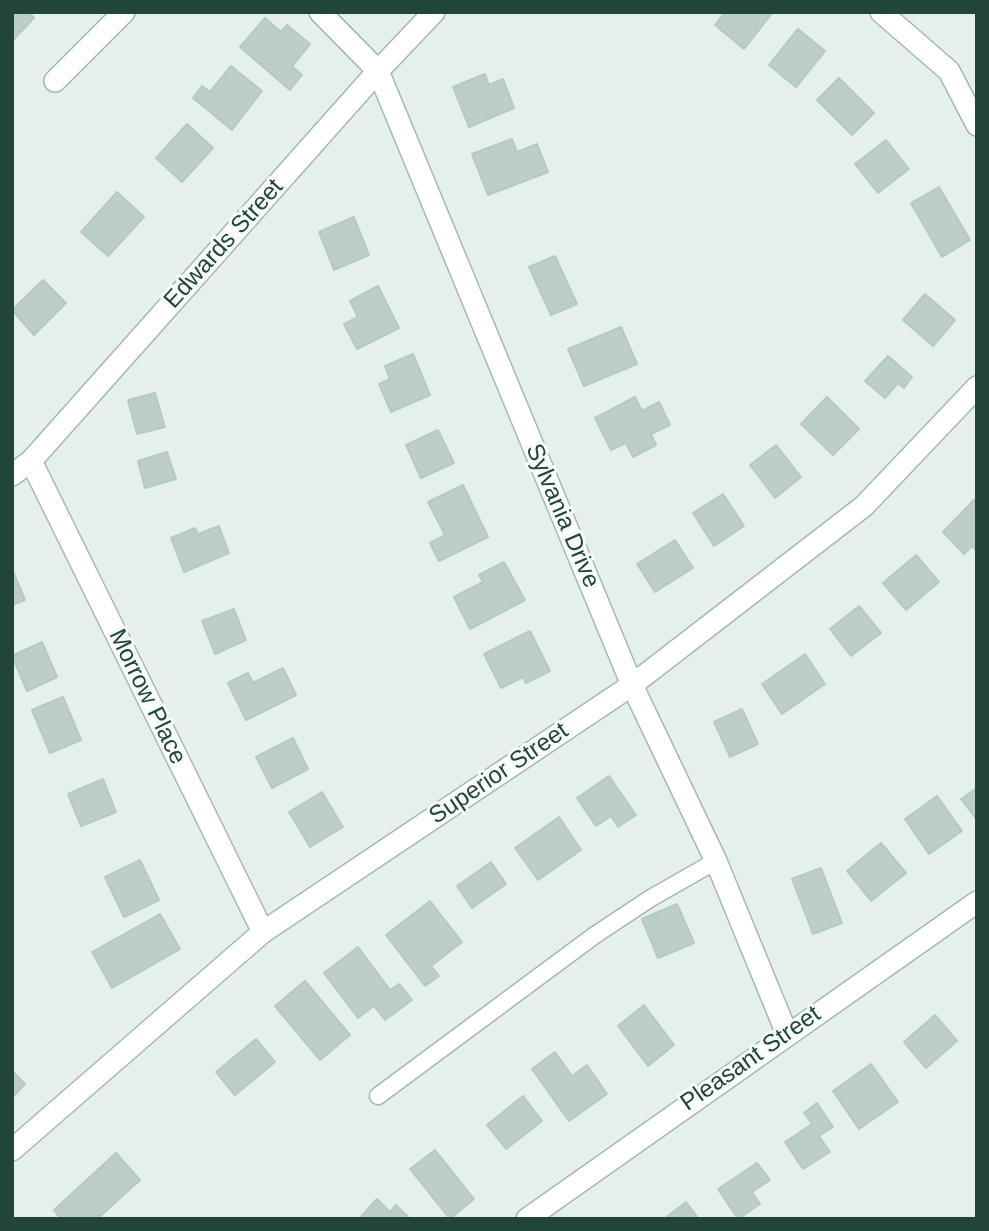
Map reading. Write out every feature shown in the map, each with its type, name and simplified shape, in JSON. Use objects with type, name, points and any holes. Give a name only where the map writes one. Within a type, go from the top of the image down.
[{"type":"street","points":[[55,81],[124,12]]},
{"type":"street","name":"Sylvania Drive","points":[[320,12],[378,71],[632,684],[716,861],[787,1034]]},
{"type":"street","name":"Edwards Street","points":[[12,475],[31,461],[378,71],[434,12]]},
{"type":"street","points":[[881,12],[948,71],[977,125]]},
{"type":"street","name":"Superior Street","points":[[12,1150],[262,932],[632,684],[864,506],[977,387]]},
{"type":"street","name":"Morrow Place","points":[[31,461],[262,932]]},
{"type":"street","name":"Pleasant Street","points":[[527,1219],[977,902]]},
{"type":"lane","points":[[378,1096],[595,936],[651,898],[716,861]]},
{"type":"building","points":[[12,12],[29,12],[34,18],[12,41]]},
{"type":"building","points":[[725,12],[773,12],[744,49],[715,25]]},
{"type":"building","points":[[265,18],[281,32],[287,25],[310,44],[292,66],[302,75],[290,90],[240,47]]},
{"type":"building","points":[[798,29],[825,51],[796,87],[769,65]]},
{"type":"building","points":[[231,66],[262,91],[232,130],[193,98],[202,86],[210,92]]},
{"type":"building","points":[[485,74],[489,85],[503,79],[514,108],[469,127],[453,87]]},
{"type":"building","points":[[839,78],[874,113],[852,135],[817,100]]},
{"type":"building","points":[[187,124],[213,148],[182,182],[156,158]]},
{"type":"building","points":[[512,139],[517,152],[537,144],[548,172],[488,195],[472,154]]},
{"type":"building","points":[[886,140],[909,169],[878,193],[855,164]]},
{"type":"building","points":[[939,187],[970,240],[942,257],[911,203]]},
{"type":"building","points":[[117,192],[144,217],[108,256],[81,232]]},
{"type":"building","points":[[354,217],[369,255],[334,270],[319,232]]},
{"type":"building","points":[[555,256],[577,304],[551,315],[529,267]]},
{"type":"building","points":[[43,280],[66,303],[34,335],[12,310]]},
{"type":"building","points":[[378,286],[399,328],[357,349],[344,324],[358,317],[350,301]]},
{"type":"building","points":[[925,294],[955,320],[933,346],[903,320]]},
{"type":"building","points":[[621,327],[637,364],[584,386],[568,349]]},
{"type":"building","points":[[413,354],[430,395],[391,412],[379,384],[390,379],[385,366]]},
{"type":"building","points":[[888,356],[912,377],[904,388],[898,383],[885,398],[865,381]]},
{"type":"building","points":[[155,393],[165,427],[137,434],[128,400]]},
{"type":"building","points":[[635,397],[642,411],[659,402],[670,425],[651,434],[656,445],[633,457],[626,443],[611,450],[595,418]]},
{"type":"building","points":[[827,397],[859,429],[833,455],[801,424]]},
{"type":"building","points":[[438,430],[454,463],[421,478],[406,445]]},
{"type":"building","points":[[776,445],[801,477],[775,498],[750,465]]},
{"type":"building","points":[[167,452],[176,479],[145,488],[138,461]]},
{"type":"building","points":[[463,485],[488,537],[439,561],[430,543],[445,535],[428,502]]},
{"type":"building","points":[[723,494],[744,526],[714,546],[693,513]]},
{"type":"building","points":[[974,500],[977,503],[977,551],[972,546],[964,554],[943,532]]},
{"type":"building","points":[[219,526],[229,553],[184,572],[171,538],[195,528],[198,534]]},
{"type":"building","points":[[675,540],[693,568],[655,592],[637,564]]},
{"type":"building","points":[[916,555],[939,582],[906,610],[883,583]]},
{"type":"building","points":[[504,562],[525,600],[470,629],[454,597],[483,582],[479,575]]},
{"type":"building","points":[[12,569],[25,600],[12,605]]},
{"type":"building","points":[[859,606],[881,633],[851,656],[830,629]]},
{"type":"building","points":[[234,609],[246,640],[215,654],[202,621]]},
{"type":"building","points":[[530,631],[550,671],[526,683],[523,677],[501,688],[484,654]]},
{"type":"building","points":[[42,642],[57,677],[27,691],[12,656]]},
{"type":"building","points":[[805,654],[825,684],[782,714],[762,684]]},
{"type":"building","points":[[283,668],[296,695],[246,720],[228,683],[248,673],[253,683]]},
{"type":"building","points":[[63,697],[81,740],[50,753],[32,710]]},
{"type":"building","points":[[742,709],[758,744],[730,757],[714,722]]},
{"type":"building","points":[[293,738],[308,769],[272,788],[256,757]]},
{"type":"building","points":[[609,776],[636,815],[618,827],[611,816],[596,826],[577,798]]},
{"type":"building","points":[[103,779],[116,812],[81,826],[68,794]]},
{"type":"building","points":[[977,788],[977,820],[961,799]]},
{"type":"building","points":[[322,792],[343,827],[310,847],[289,812]]},
{"type":"building","points":[[937,796],[962,831],[929,854],[905,819]]},
{"type":"building","points":[[559,817],[581,850],[538,880],[515,848]]},
{"type":"building","points":[[881,843],[906,873],[871,901],[847,871]]},
{"type":"building","points":[[140,860],[159,900],[124,917],[105,877]]},
{"type":"building","points":[[491,862],[506,884],[472,908],[457,886]]},
{"type":"building","points":[[821,868],[842,923],[813,934],[792,879]]},
{"type":"building","points":[[430,901],[462,942],[431,966],[439,976],[425,986],[386,935]]},
{"type":"building","points":[[677,904],[694,943],[658,958],[642,919]]},
{"type":"building","points":[[160,914],[180,949],[112,988],[92,952]]},
{"type":"building","points":[[358,947],[390,990],[399,984],[412,1000],[385,1020],[374,1006],[358,1018],[324,973]]},
{"type":"building","points":[[305,981],[350,1035],[320,1060],[275,1006]]},
{"type":"building","points":[[644,1005],[674,1045],[648,1066],[618,1026]]},
{"type":"building","points":[[935,1015],[957,1041],[926,1068],[904,1042]]},
{"type":"building","points":[[256,1039],[275,1062],[235,1095],[216,1072]]},
{"type":"building","points":[[555,1052],[572,1076],[587,1065],[607,1094],[569,1121],[532,1069]]},
{"type":"building","points":[[871,1064],[898,1102],[859,1129],[833,1091]]},
{"type":"building","points":[[12,1071],[25,1084],[12,1098]]},
{"type":"building","points":[[523,1096],[542,1121],[506,1149],[487,1125]]},
{"type":"building","points":[[817,1103],[833,1127],[819,1136],[830,1152],[803,1169],[785,1142],[812,1124],[804,1113]]},
{"type":"building","points":[[435,1150],[474,1199],[450,1219],[410,1169]]},
{"type":"building","points":[[116,1153],[140,1180],[97,1219],[61,1219],[54,1210]]},
{"type":"building","points":[[757,1163],[770,1180],[752,1192],[760,1204],[738,1219],[718,1189]]},
{"type":"building","points":[[377,1199],[390,1212],[396,1205],[410,1219],[359,1219]]},
{"type":"building","points":[[686,1202],[699,1219],[664,1219]]}]
